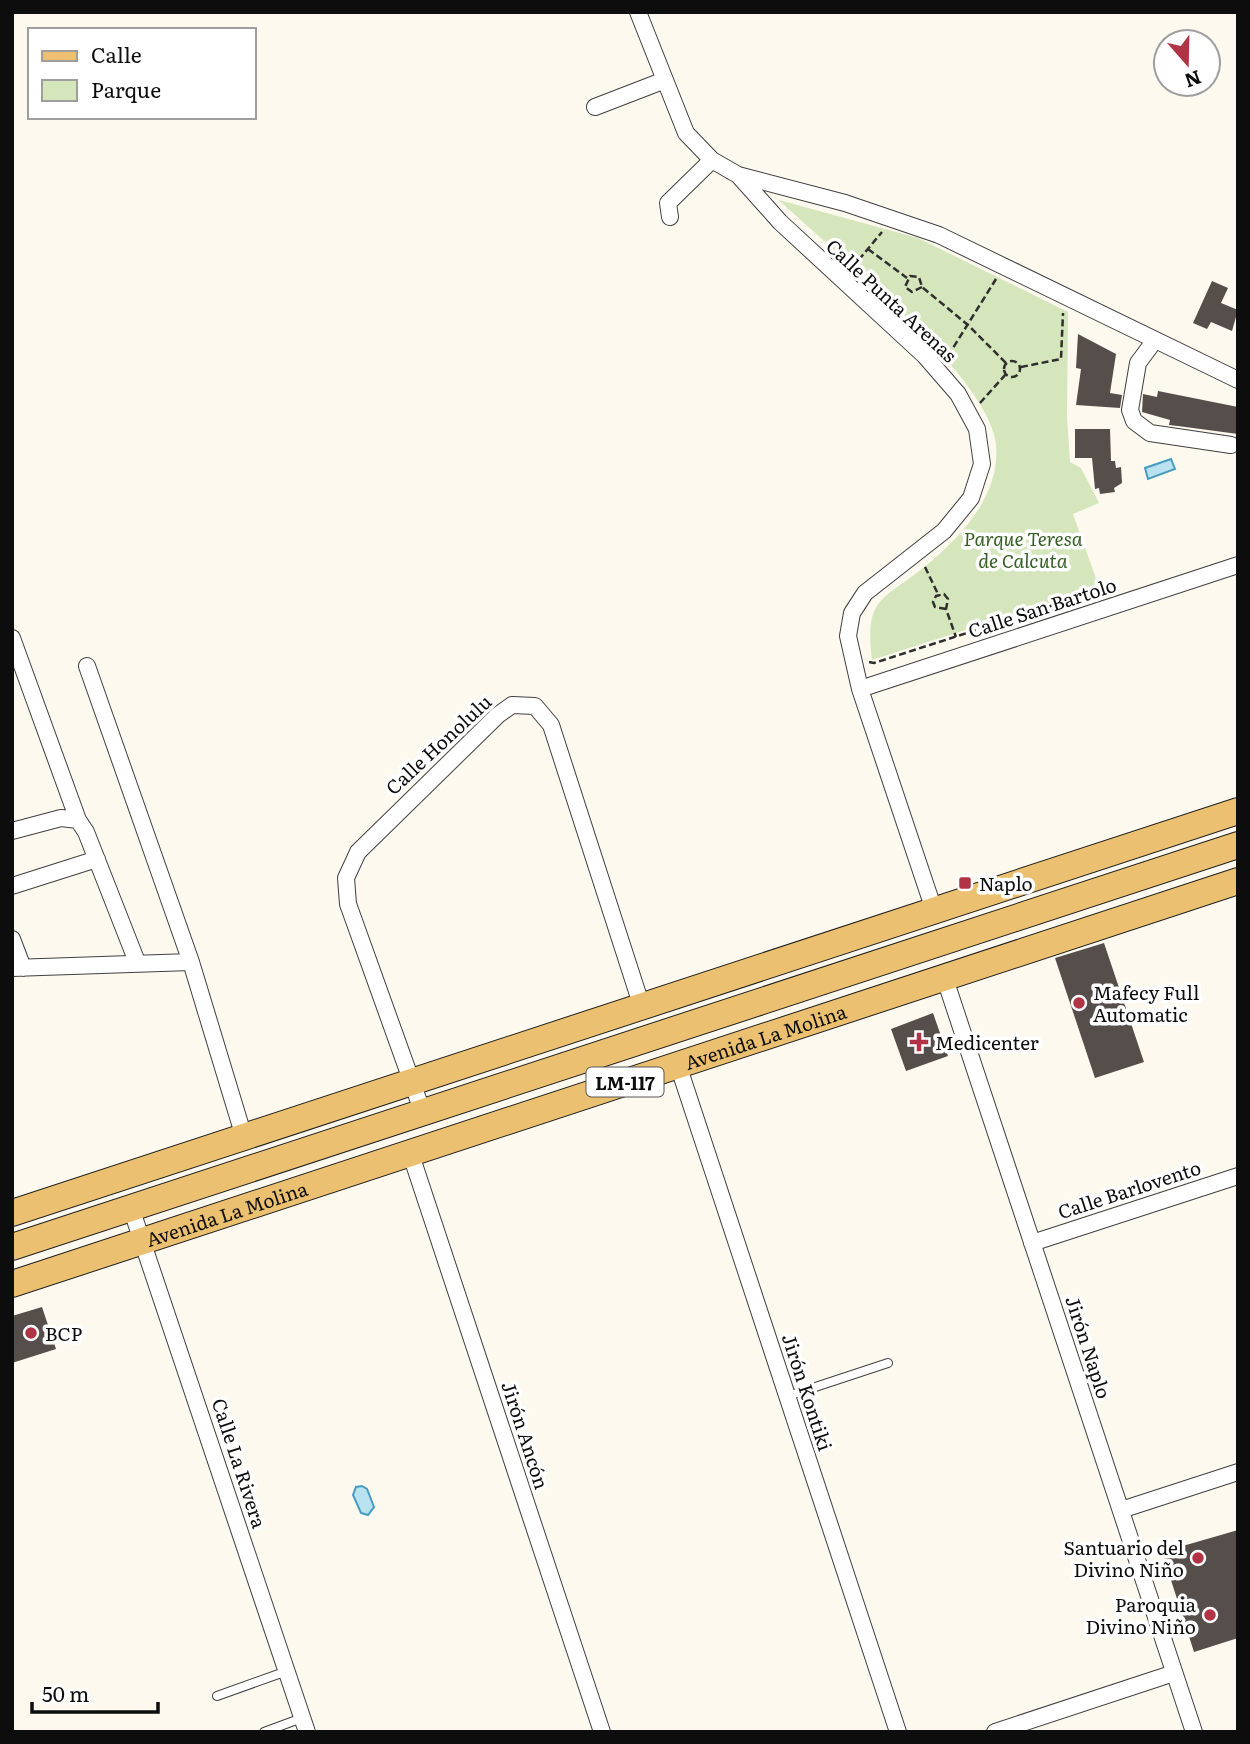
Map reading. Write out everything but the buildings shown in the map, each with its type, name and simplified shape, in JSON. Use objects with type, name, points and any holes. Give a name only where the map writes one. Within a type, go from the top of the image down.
[{"type":"main road","points":[[12,1213],[412,1083],[638,995],[934,910],[1238,811]]},
{"type":"main road","name":"Avenida La Molina","points":[[12,1247],[1238,845]]},
{"type":"main road","name":"Avenida La Molina","points":[[12,1284],[1238,881]]},
{"type":"street","name":"Calle Punta Arenas","points":[[638,12],[686,133],[712,160],[738,175],[845,203],[939,235],[1238,380]]},
{"type":"street","points":[[595,107],[665,80]]},
{"type":"street","points":[[670,217],[668,204],[712,160]]},
{"type":"street","name":"Calle Punta Arenas","points":[[738,175],[780,222],[941,373],[966,406],[980,440],[979,476],[964,508],[944,531],[865,593],[852,613],[848,648],[934,910]]},
{"type":"street","points":[[1155,340],[1138,363],[1130,410],[1134,421],[1150,433],[1231,445]]},
{"type":"street","name":"Calle San Bartolo","points":[[860,689],[1238,565]]},
{"type":"street","points":[[12,638],[78,820],[86,832],[137,962]]},
{"type":"street","points":[[87,666],[191,962],[244,1138]]},
{"type":"street","name":"Calle Honolulu","points":[[423,1113],[346,896],[348,868],[358,852],[393,815],[498,715],[519,704],[535,706],[551,724],[638,995]]},
{"type":"street","points":[[12,831],[61,818],[78,820]]},
{"type":"street","points":[[12,886],[97,859]]},
{"type":"street","points":[[12,939],[18,968],[191,962]]},
{"type":"street","name":"Jirón Naplo","points":[[944,976],[1194,1732]]},
{"type":"street","name":"Jirón Kontiki","points":[[678,1065],[898,1732]]},
{"type":"street","name":"Jirón Ancón","points":[[410,1152],[602,1732]]},
{"type":"street","name":"Calle Barlovento","points":[[1032,1243],[1238,1176]]},
{"type":"street","name":"Calle La Rivera","points":[[131,1208],[304,1725]]},
{"type":"street","points":[[1121,1510],[1238,1472]]},
{"type":"street","points":[[995,1732],[1174,1672]]},
{"type":"lane","points":[[788,1396],[888,1363]]},
{"type":"lane","points":[[217,1696],[287,1671]]},
{"type":"lane","points":[[264,1732],[304,1725]]},
{"type":"path","points":[[850,270],[886,227]]},
{"type":"path","points":[[868,249],[907,278],[919,277],[922,287],[968,325],[1006,363],[1006,374],[978,405],[973,397]]},
{"type":"path","points":[[944,362],[1000,273]]},
{"type":"path","points":[[907,278],[905,287],[909,291],[916,292],[922,287]]},
{"type":"path","points":[[1006,374],[1015,377],[1021,367],[1061,359],[1063,306]]},
{"type":"path","points":[[1006,363],[1015,360],[1021,367]]},
{"type":"path","points":[[914,571],[924,564],[938,594],[948,599],[946,609],[956,637]]},
{"type":"path","points":[[868,662],[874,663],[1100,590]]},
{"type":"path","points":[[938,594],[934,598],[934,605],[937,609],[946,609]]},
{"type":"green space","name":"Parque Teresa de Calcuta","points":[[779,200],[918,238],[1068,312],[1067,417],[1070,462],[1081,468],[1099,503],[1073,514],[1099,587],[872,660],[871,622],[880,601],[941,553],[977,512],[992,479],[996,444],[987,416],[966,384],[938,350],[869,281]]},
{"type":"water","points":[[1171,459],[1175,469],[1148,479],[1145,468]]},
{"type":"water","points":[[356,1487],[367,1489],[374,1507],[368,1515],[361,1513],[353,1495]]},
{"type":"place","name":"Naplo","points":[[965,883]]},
{"type":"place","name":"Mafecy Full Automatic","points":[[1079,1003]]},
{"type":"place","name":"Medicenter","points":[[919,1042]]},
{"type":"place","name":"BCP","points":[[31,1333]]},
{"type":"place","name":"Santuario del Divino Niño","points":[[1198,1558]]},
{"type":"place","name":"Paroquia Divino Niño","points":[[1210,1615]]}]
